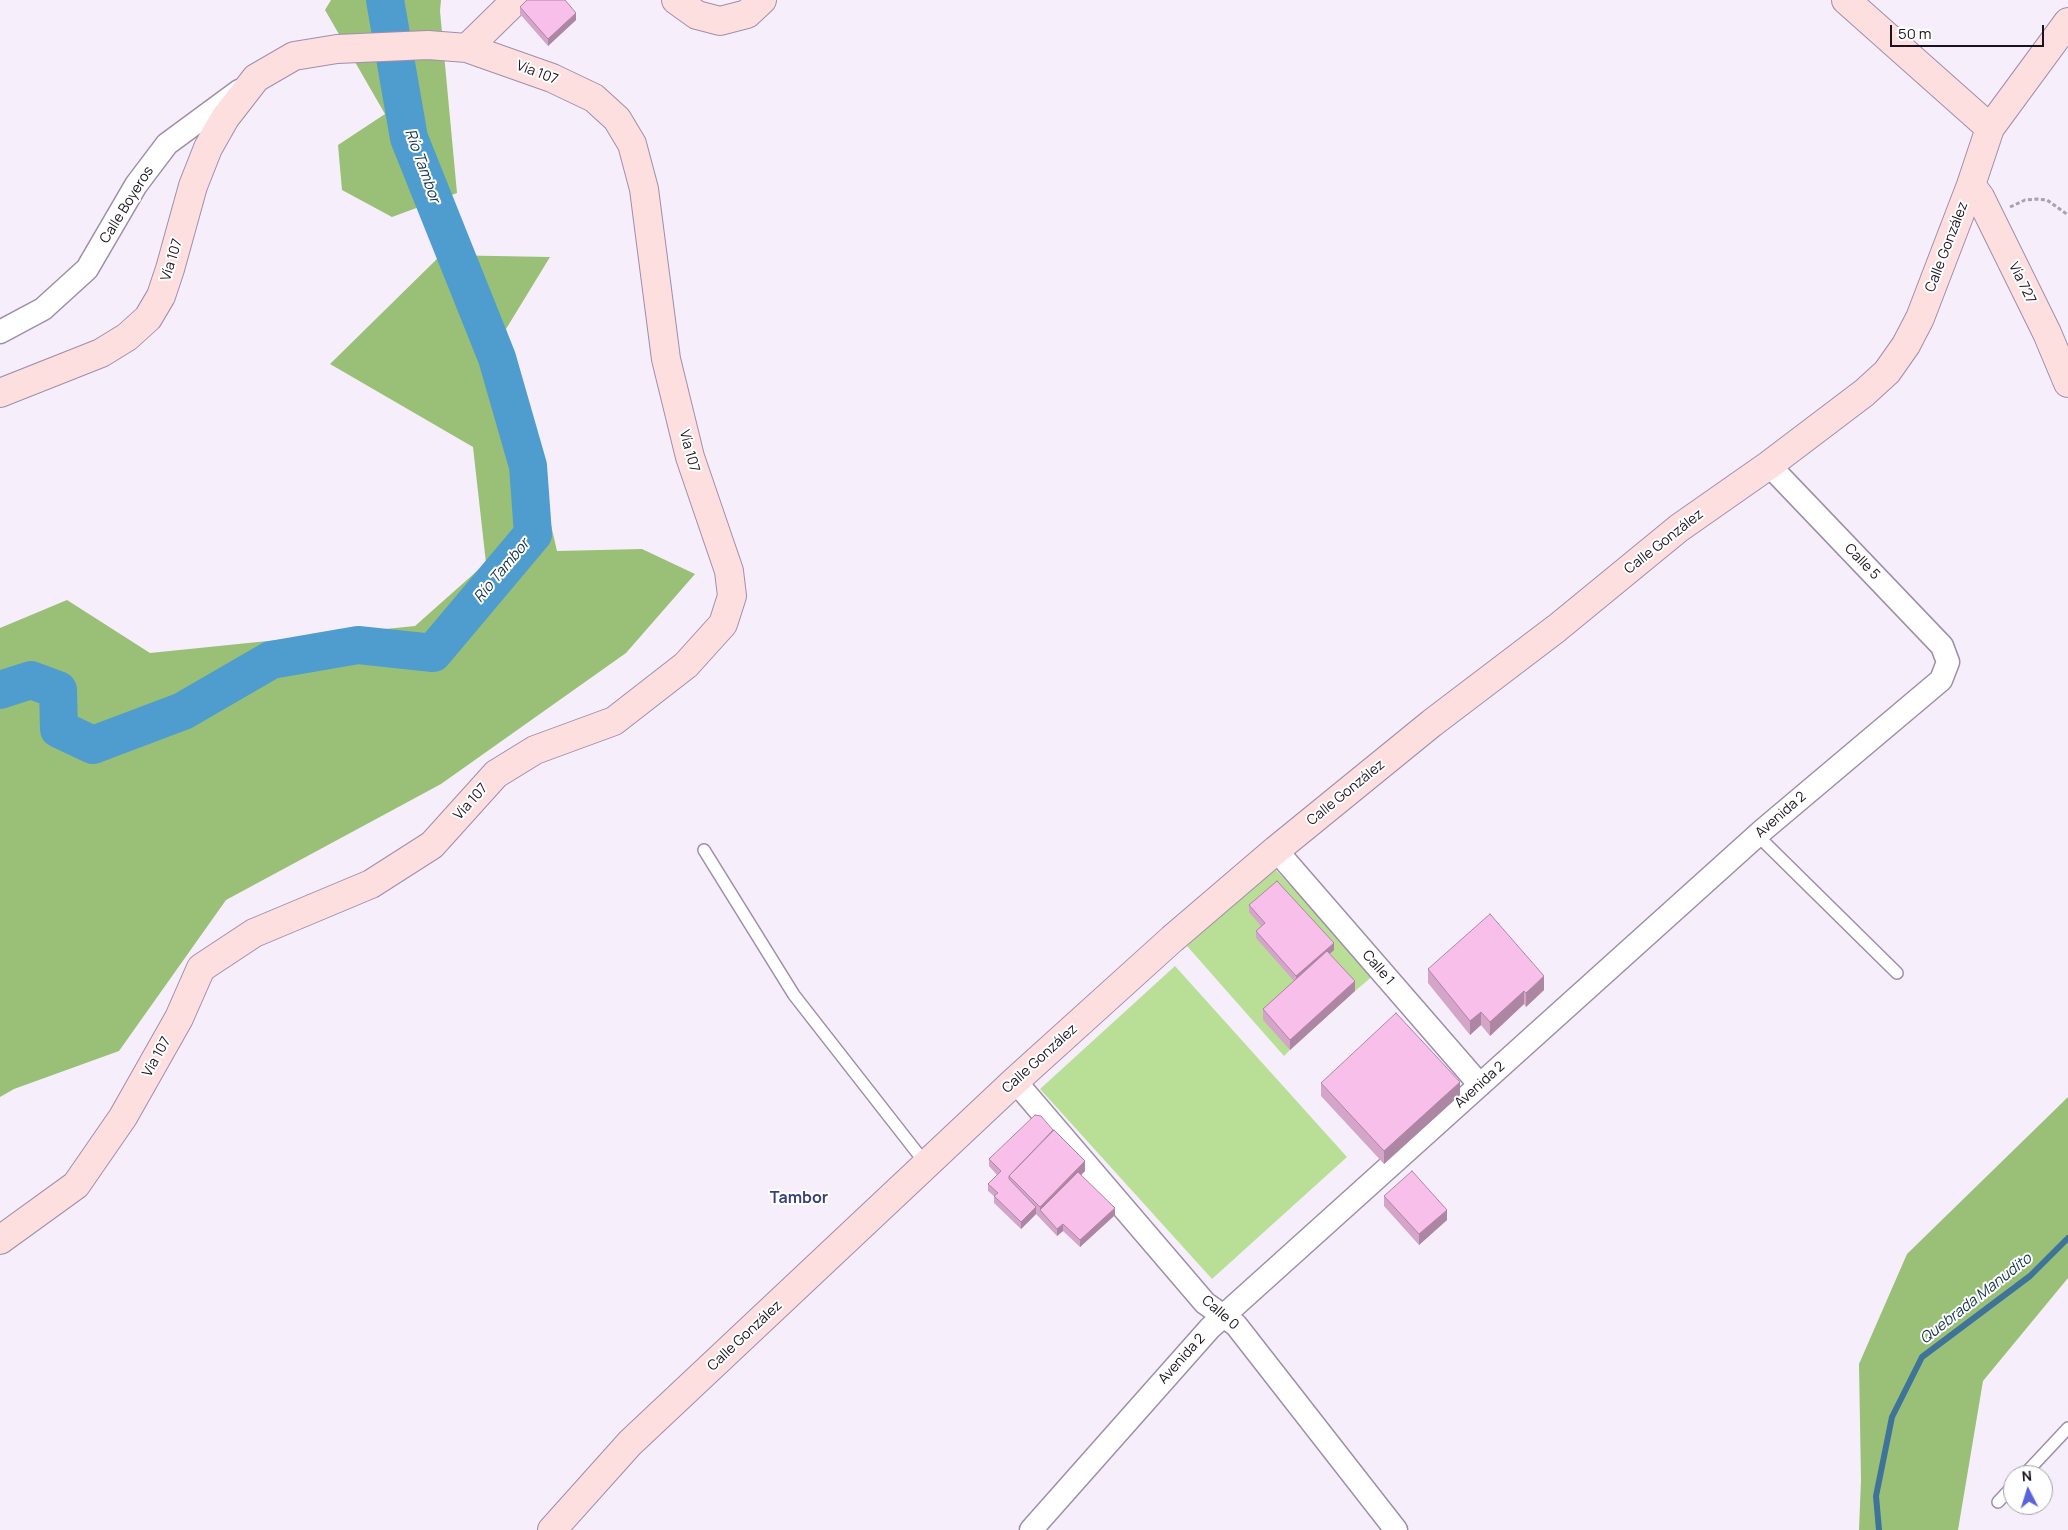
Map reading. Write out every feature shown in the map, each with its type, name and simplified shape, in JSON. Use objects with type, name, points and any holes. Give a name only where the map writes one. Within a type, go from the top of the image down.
[{"type":"street","points":[[467,48],[516,0]]},
{"type":"street","points":[[676,0],[697,15],[720,21],[747,14],[762,0]]},
{"type":"street","points":[[1846,0],[1990,128]]},
{"type":"street","name":"Calle González","points":[[552,1530],[630,1443],[927,1166],[1015,1081],[1172,939],[1276,850],[1432,723],[1557,628],[1679,528],[1769,465],[1864,393],[1887,372],[1906,345],[1920,318],[1971,186],[1990,128],[2068,22]]},
{"type":"street","name":"Vía 107","points":[[0,393],[101,352],[127,337],[148,318],[160,296],[170,269],[193,186],[208,148],[225,118],[256,78],[294,56],[337,49],[428,45],[467,48],[552,78],[594,98],[617,118],[632,144],[644,189],[666,359],[690,457],[729,571],[732,596],[723,624],[686,665],[614,720],[534,750],[496,774],[432,846],[371,884],[254,933],[201,968],[178,1018],[123,1118],[76,1185],[0,1240]]},
{"type":"street","name":"Calle Boyeros","points":[[0,332],[43,309],[87,270],[136,185],[167,144],[256,78]]},
{"type":"street","name":"Vía 727","points":[[1971,186],[1980,197],[2047,333],[2068,382]]},
{"type":"street","name":"Calle 5","points":[[1769,465],[1942,646],[1948,662]]},
{"type":"street","name":"Avenida 2","points":[[1031,1530],[1222,1317],[1757,835],[1941,680],[1948,662]]},
{"type":"street","name":"Calle 1","points":[[1276,850],[1480,1085]]},
{"type":"street","name":"Calle 0","points":[[1015,1081],[1205,1303],[1222,1317],[1236,1325],[1396,1530]]},
{"type":"lane","points":[[1757,835],[1897,973]]},
{"type":"lane","points":[[704,850],[794,995],[927,1166]]},
{"type":"lane","points":[[2033,1465],[2068,1428]]},
{"type":"lane","points":[[1998,1502],[2003,1497]]},
{"type":"path","points":[[1993,224],[2008,208],[2024,200],[2047,200],[2068,215]]},
{"type":"green space","points":[[331,0],[441,0],[440,11],[457,193],[392,217],[342,190],[338,145],[385,114],[325,10]]},
{"type":"green space","points":[[441,255],[550,257],[506,329],[557,551],[642,549],[695,574],[626,653],[441,784],[226,900],[119,1051],[14,1089],[0,1097],[0,628],[67,600],[150,653],[415,626],[486,563],[473,447],[330,364]]},
{"type":"green space","points":[[1274,868],[1374,975],[1355,991],[1328,961],[1290,1050],[1284,1056],[1187,946]]},
{"type":"green space","points":[[1175,966],[1347,1157],[1212,1279],[1040,1089]]},
{"type":"green space","points":[[2068,1097],[2068,1278],[1983,1381],[1958,1530],[1859,1530],[1861,1480],[1859,1364],[1907,1254]]},
{"type":"building","points":[[527,0],[565,0],[576,13],[548,39],[520,7]]},
{"type":"building","points":[[1277,881],[1334,943],[1296,976],[1256,931],[1265,923],[1249,905]]},
{"type":"building","points":[[1490,914],[1544,976],[1526,993],[1524,991],[1490,1022],[1481,1012],[1470,1021],[1428,969]]},
{"type":"building","points":[[1327,951],[1355,981],[1290,1040],[1263,1009]]},
{"type":"building","points":[[1396,1013],[1460,1082],[1384,1151],[1321,1083]]},
{"type":"building","points":[[1035,1115],[1041,1116],[1053,1130],[1009,1176],[1009,1179],[1036,1207],[1021,1222],[994,1196],[998,1193],[988,1184],[1001,1171],[989,1159]]},
{"type":"building","points":[[1054,1130],[1085,1161],[1040,1207],[1009,1176]]},
{"type":"building","points":[[1412,1171],[1447,1210],[1419,1234],[1384,1196]]},
{"type":"building","points":[[1078,1172],[1115,1208],[1080,1240],[1063,1224],[1057,1229],[1040,1210]]},
{"type":"waterway","name":"Río Tambor","points":[[0,690],[31,680],[58,690],[59,729],[93,745],[183,711],[271,660],[358,645],[433,653],[533,534],[528,466],[497,358],[409,138],[385,0]]},
{"type":"waterway","name":"Quebrada Manudito","points":[[1879,1530],[1876,1496],[1892,1417],[1922,1357],[2030,1276],[2068,1238]]},
{"type":"district","name":"Tambor","points":[[799,1199]]}]
